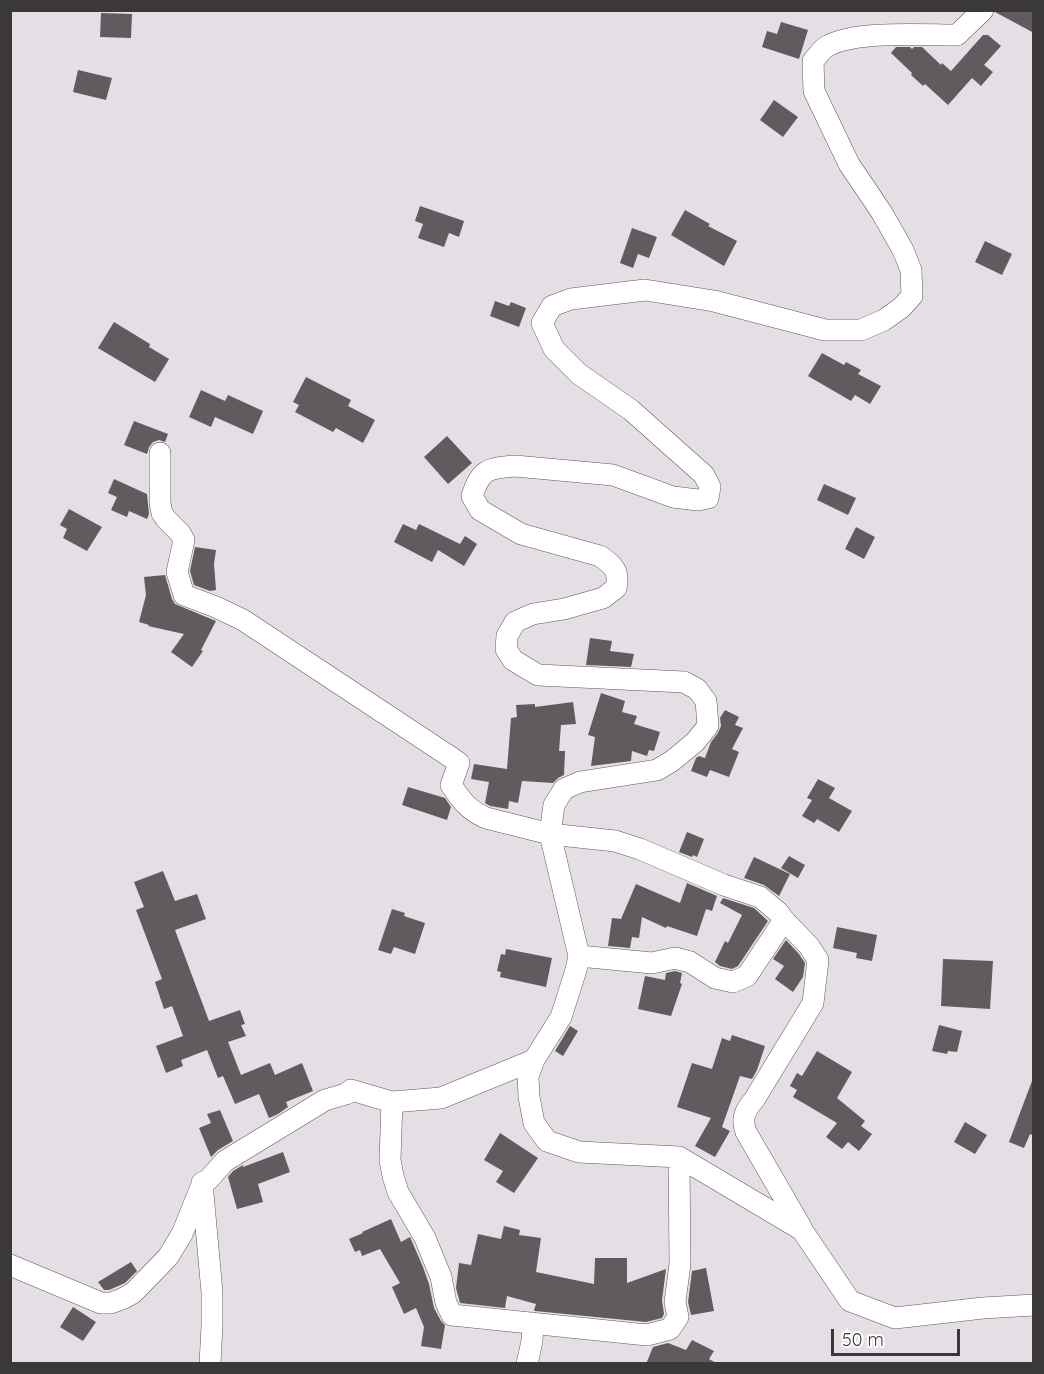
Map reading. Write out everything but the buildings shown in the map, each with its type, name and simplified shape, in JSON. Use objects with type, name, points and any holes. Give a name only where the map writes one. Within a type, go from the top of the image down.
[{"type":"street","points":[[802,1230],[679,1158],[579,1152],[547,1141],[534,1123],[528,1076],[534,1060],[561,1017],[579,956],[550,834],[554,805],[564,789],[580,782],[657,770],[672,761],[695,742],[708,726],[706,701],[697,689],[684,682],[538,675],[513,660],[506,649],[507,636],[515,622],[533,614],[564,609],[603,598],[616,588],[618,579],[616,570],[611,563],[600,556],[521,534],[480,510],[472,496],[477,481],[485,472],[500,467],[515,466],[613,475],[673,497],[698,500],[708,498],[710,487],[704,475],[631,410],[579,374],[554,349],[542,323],[552,306],[571,299],[645,290],[714,301],[825,330],[861,330],[884,320],[902,308],[912,296],[911,270],[903,250],[882,213],[849,164],[814,91],[813,61],[825,48],[863,36],[957,35],[982,10]]},
{"type":"street","points":[[160,453],[162,513],[184,540],[177,572],[184,595],[243,620],[459,763],[451,785],[466,806],[477,814],[550,834],[615,841],[640,849],[724,885],[760,897],[778,912],[809,946],[818,960],[813,1003],[754,1100],[748,1106],[743,1124],[802,1230],[850,1301],[895,1318],[982,1308],[1034,1305]]},
{"type":"street","points":[[579,956],[652,963],[675,958],[690,962],[715,978],[733,982],[747,976],[784,920]]},
{"type":"street","points":[[10,1265],[101,1303],[111,1303],[122,1299],[133,1293],[168,1257],[182,1234],[202,1183],[208,1180],[225,1161],[325,1100],[346,1094],[351,1090],[392,1102],[441,1098],[534,1060]]},
{"type":"street","points":[[392,1102],[390,1160],[393,1176],[398,1192],[425,1238],[441,1277],[446,1303],[452,1315],[647,1335],[670,1329],[678,1317],[675,1302],[680,1264],[679,1158]]},
{"type":"street","points":[[202,1183],[212,1292],[210,1364]]},
{"type":"street","points":[[527,1364],[533,1323]]}]
